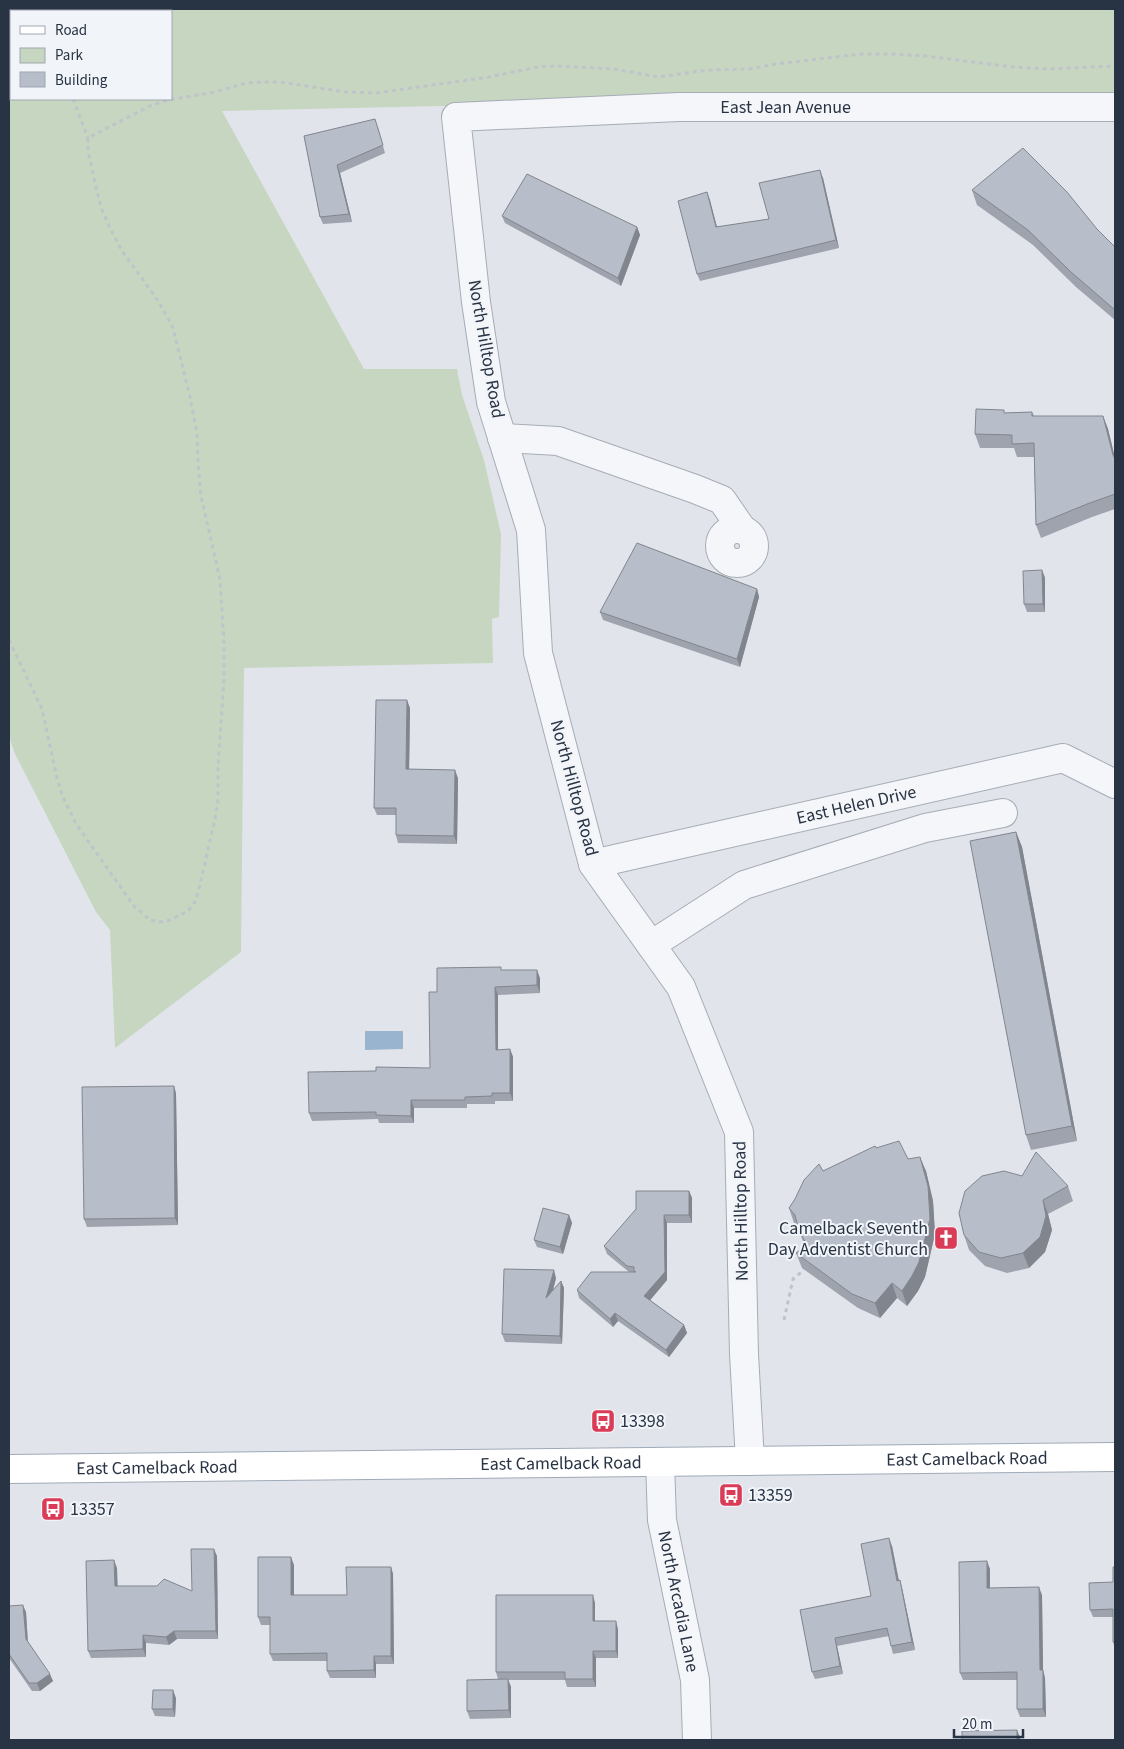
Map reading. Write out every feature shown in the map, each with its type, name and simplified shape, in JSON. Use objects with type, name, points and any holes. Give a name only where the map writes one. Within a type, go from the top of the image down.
[{"type":"main road","name":"East Camelback Road","points":[[9,1469],[1115,1457]]},
{"type":"street","name":"East Jean Avenue","points":[[456,117],[679,107],[1115,106]]},
{"type":"street","name":"North Hilltop Road","points":[[456,117],[476,302],[491,402],[531,530],[538,652],[593,864],[681,987],[739,1132],[744,1354],[750,1461]]},
{"type":"street","points":[[502,438],[558,441],[695,489],[722,500],[742,529]]},
{"type":"street","name":"East Helen Drive","points":[[593,864],[1063,758],[1115,784]]},
{"type":"street","points":[[651,945],[744,885],[925,828],[1003,813]]},
{"type":"street","name":"North Arcadia Lane","points":[[660,1462],[662,1520],[695,1680],[697,1740]]},
{"type":"path","points":[[172,99],[215,92],[246,83],[280,82],[346,92],[376,93],[489,77],[538,67],[604,68],[658,77],[708,70],[749,69],[861,54],[926,56],[1013,67],[1115,66]]},
{"type":"path","points":[[9,640],[42,709],[62,795],[76,824],[134,906],[150,920],[161,922],[170,920],[188,911],[195,902],[201,882],[218,800],[218,765],[224,680],[220,579],[201,496],[197,434],[192,404],[173,328],[159,302],[122,251],[105,217],[88,151],[88,138],[73,100]]},
{"type":"path","points":[[88,138],[150,106],[168,100]]},
{"type":"path","points":[[784,1320],[793,1279],[804,1270]]},
{"type":"green space","points":[[9,9],[1115,9],[1115,97],[933,95],[222,111],[364,369],[457,369],[462,395],[484,460],[501,534],[499,617],[492,619],[493,663],[244,668],[241,952],[115,1048],[110,930],[96,912],[15,754],[9,737]]},
{"type":"water","points":[[365,1031],[403,1031],[403,1049],[365,1050]]},
{"type":"building","points":[[375,119],[383,145],[337,165],[349,214],[320,217],[304,136]]},
{"type":"building","points":[[1023,148],[1067,192],[1097,229],[1115,247],[1115,310],[1071,272],[1028,230],[972,190]]},
{"type":"building","points":[[820,170],[836,240],[697,274],[678,201],[707,192],[716,227],[769,219],[759,183]]},
{"type":"building","points":[[527,174],[637,227],[618,278],[502,216]]},
{"type":"building","points":[[976,409],[1004,410],[1004,413],[1032,412],[1032,416],[1103,416],[1115,459],[1115,494],[1036,525],[1034,443],[1012,444],[1012,435],[975,434]]},
{"type":"building","points":[[637,543],[757,589],[737,659],[600,612]]},
{"type":"building","points":[[1042,570],[1043,604],[1024,604],[1023,571]]},
{"type":"building","points":[[376,700],[407,700],[406,769],[455,770],[454,836],[396,835],[396,808],[374,808]]},
{"type":"building","points":[[1016,832],[1072,1126],[1026,1135],[970,841]]},
{"type":"building","points":[[501,967],[501,970],[537,970],[537,985],[495,987],[496,1050],[510,1049],[510,1093],[492,1093],[492,1096],[465,1097],[465,1100],[411,1100],[411,1116],[376,1115],[376,1112],[309,1113],[308,1072],[376,1071],[376,1067],[430,1068],[429,992],[437,992],[437,968]]},
{"type":"building","points":[[174,1086],[175,1218],[84,1219],[82,1087]]},
{"type":"building","points":[[899,1141],[908,1159],[920,1157],[928,1186],[930,1219],[919,1262],[912,1276],[902,1291],[892,1283],[875,1303],[852,1294],[796,1253],[807,1245],[799,1231],[795,1215],[789,1208],[804,1180],[819,1164],[823,1171],[875,1146],[876,1148]]},
{"type":"building","points":[[1036,1152],[1068,1186],[1043,1200],[1046,1216],[1040,1237],[1023,1253],[1001,1258],[979,1252],[964,1235],[959,1213],[965,1191],[982,1176],[1004,1171],[1022,1176]]},
{"type":"building","points":[[636,1191],[689,1191],[689,1215],[664,1215],[665,1272],[644,1296],[684,1325],[666,1350],[615,1313],[610,1319],[577,1290],[591,1272],[636,1272],[634,1267],[627,1266],[604,1246],[636,1209]]},
{"type":"building","points":[[543,1208],[569,1215],[560,1247],[534,1240]]},
{"type":"building","points":[[504,1269],[554,1270],[546,1298],[561,1281],[560,1336],[502,1334]]},
{"type":"building","points":[[889,1538],[897,1581],[900,1580],[912,1642],[891,1646],[887,1628],[835,1638],[840,1666],[812,1672],[800,1610],[871,1596],[861,1544]]},
{"type":"building","points":[[191,1549],[214,1549],[216,1631],[174,1631],[166,1637],[143,1635],[143,1649],[88,1651],[86,1561],[114,1560],[115,1586],[157,1586],[164,1579],[192,1591]]},
{"type":"building","points":[[258,1557],[291,1557],[291,1595],[347,1595],[346,1567],[391,1567],[391,1656],[374,1656],[374,1670],[327,1671],[327,1653],[270,1654],[270,1617],[258,1617]]},
{"type":"building","points":[[987,1561],[987,1588],[1039,1587],[1040,1670],[1043,1670],[1043,1709],[1017,1709],[1017,1672],[960,1673],[959,1562]]},
{"type":"building","points":[[1113,1567],[1115,1567],[1115,1642],[1113,1642],[1113,1609],[1090,1610],[1089,1583],[1113,1582]]},
{"type":"building","points":[[496,1595],[593,1595],[593,1621],[616,1621],[616,1651],[593,1651],[593,1679],[565,1679],[565,1672],[496,1672]]},
{"type":"building","points":[[23,1605],[26,1639],[50,1674],[37,1683],[29,1683],[9,1654],[9,1606]]},
{"type":"building","points":[[508,1679],[509,1710],[467,1711],[467,1680]]},
{"type":"building","points":[[153,1690],[173,1690],[173,1709],[152,1709]]},
{"type":"building","points":[[1017,1730],[1017,1740],[962,1740],[962,1731]]},
{"type":"place","name":"Camelback Seventh Day Adventist Church","points":[[946,1238]]},
{"type":"place","name":"13398","points":[[603,1421]]},
{"type":"place","name":"13359","points":[[731,1495]]},
{"type":"place","name":"13357","points":[[53,1509]]}]
